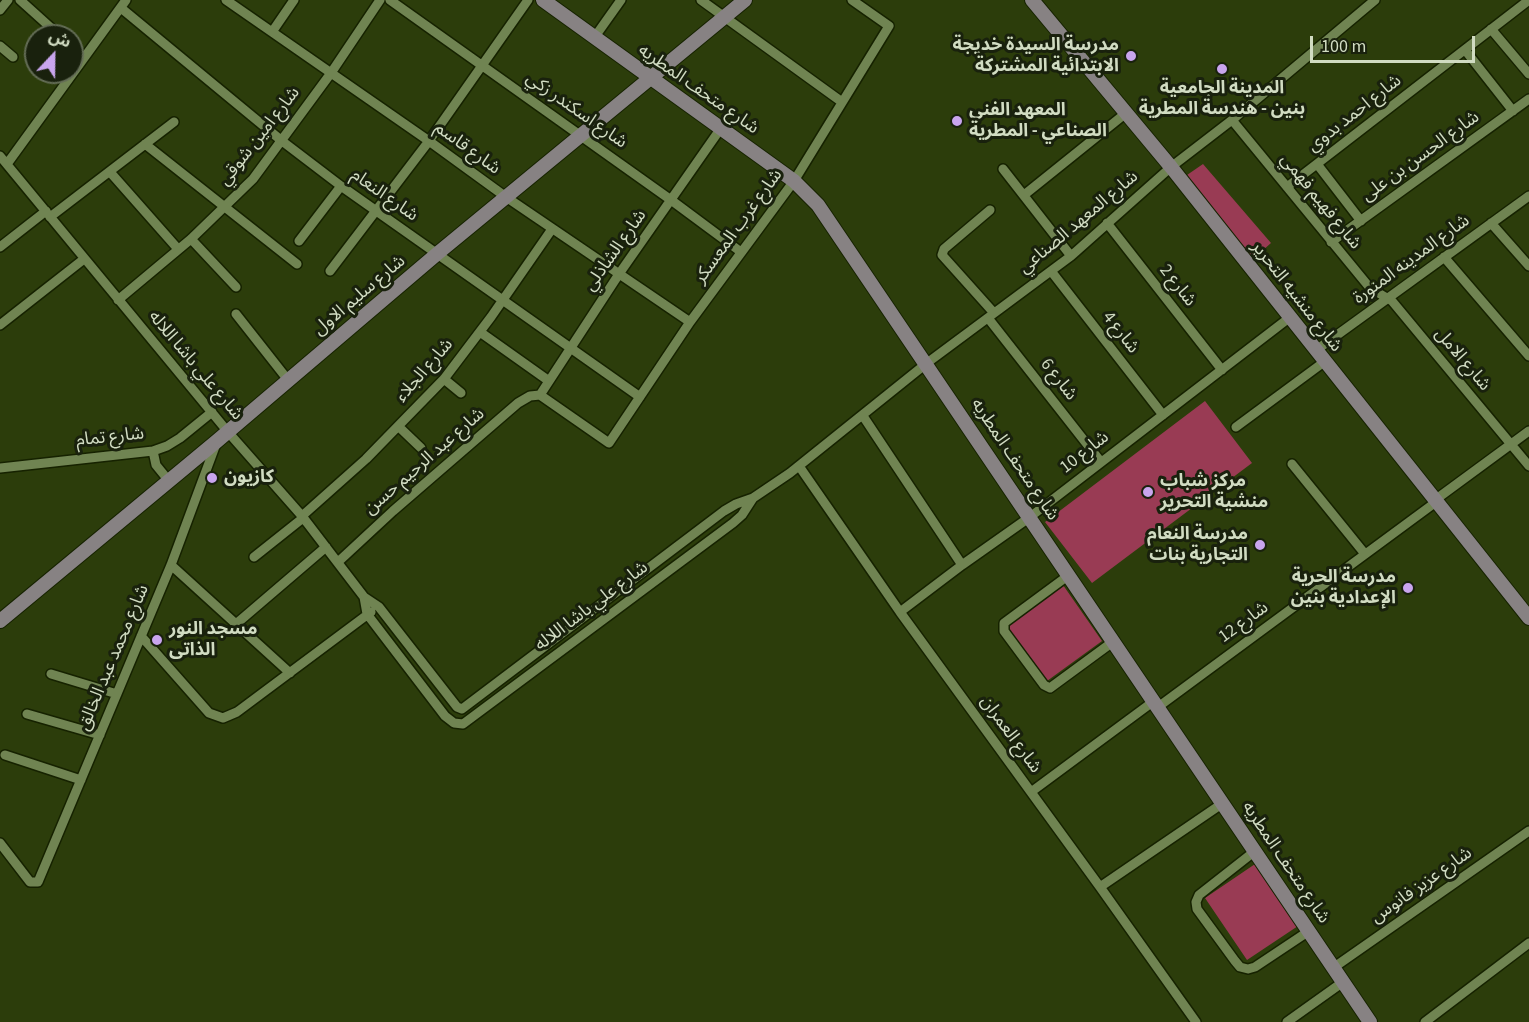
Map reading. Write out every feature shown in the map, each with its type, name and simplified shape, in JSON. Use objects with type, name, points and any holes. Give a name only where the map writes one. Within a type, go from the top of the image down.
[{"type":"street","points":[[0,10],[8,0]]},
{"type":"street","points":[[20,0],[47,24]]},
{"type":"street","name":"شارع قاسم","points":[[226,0],[240,4],[272,32],[552,229],[690,322]]},
{"type":"street","points":[[272,32],[294,0]]},
{"type":"street","name":"شارع امين شوقي","points":[[118,300],[191,239],[253,179],[331,73],[380,0]]},
{"type":"street","name":"شارع اسكندر زكي","points":[[390,0],[741,252]]},
{"type":"street","points":[[330,271],[429,141],[528,0]]},
{"type":"street","name":"شارع متحف المطريه","points":[[543,0],[794,181],[829,218],[1370,1022]]},
{"type":"street","points":[[594,38],[621,0]]},
{"type":"street","points":[[701,0],[843,102]]},
{"type":"street","name":"شارع سليم الاول","points":[[0,621],[438,253],[745,0]]},
{"type":"street","name":"شارع غرب المعسكر","points":[[540,394],[609,443],[690,322],[794,181],[889,26],[852,0]]},
{"type":"street","name":"شارع منشيه التحرير","points":[[1032,0],[1171,166],[1315,351],[1529,618]]},
{"type":"street","name":"شارع المعهد الصناعي","points":[[799,466],[927,363],[1071,256],[1171,166],[1232,120],[1376,0]]},
{"type":"street","name":"شارع احمد بدوي","points":[[1287,187],[1529,0]]},
{"type":"street","points":[[84,57],[123,4]]},
{"type":"street","name":"شارع النعام","points":[[123,4],[282,141],[341,186],[640,397]]},
{"type":"street","points":[[1491,29],[1529,74]]},
{"type":"street","points":[[0,46],[13,57]]},
{"type":"street","points":[[1465,50],[1513,111]]},
{"type":"street","points":[[3,160],[63,84]]},
{"type":"street","name":"شارع الحسن بن على","points":[[1331,242],[1529,99]]},
{"type":"street","points":[[1024,195],[1126,113]]},
{"type":"street","name":"شارع فهيم فهمي","points":[[1232,120],[1370,288],[1376,294],[1388,298]]},
{"type":"street","points":[[0,247],[110,172],[174,122]]},
{"type":"street","name":"شارع الشاذلي","points":[[540,394],[619,274],[722,128]]},
{"type":"street","points":[[145,144],[297,264]]},
{"type":"street","name":"شارع علي باشا اللاله","points":[[3,160],[212,412],[222,436],[302,517],[364,597],[379,607],[457,707],[464,709],[724,512],[736,504],[753,498],[799,466]]},
{"type":"street","points":[[1317,164],[1361,220]]},
{"type":"street","points":[[1003,169],[1071,256]]},
{"type":"street","points":[[110,172],[178,249]]},
{"type":"street","points":[[299,241],[341,186]]},
{"type":"street","name":"شارع المدينه المنورة","points":[[1315,351],[1529,196]]},
{"type":"street","name":"شارع 6","points":[[990,210],[944,249],[942,255],[991,315],[1101,462]]},
{"type":"street","points":[[1491,223],[1529,267]]},
{"type":"street","name":"شارع 2","points":[[1107,224],[1222,369]]},
{"type":"street","name":"شارع الجلاء","points":[[254,557],[302,517],[444,379],[552,229]]},
{"type":"street","points":[[191,239],[236,287]]},
{"type":"street","points":[[1444,257],[1529,356]]},
{"type":"street","points":[[0,326],[84,259]]},
{"type":"street","name":"شارع 4","points":[[1051,271],[1163,415]]},
{"type":"street","name":"شارع الامل","points":[[1388,298],[1529,466]]},
{"type":"street","points":[[237,314],[288,380]]},
{"type":"street","name":"شارع 10","points":[[900,612],[1030,517],[1289,318]]},
{"type":"street","points":[[480,332],[549,381]]},
{"type":"street","points":[[1236,427],[1324,362]]},
{"type":"street","points":[[444,379],[461,393]]},
{"type":"street","name":"شارع عبد الرحيم حسن","points":[[338,562],[393,511],[518,403],[530,396],[540,394]]},
{"type":"street","name":"شارع تمام","points":[[0,468],[153,451],[180,438],[212,412]]},
{"type":"street","points":[[863,416],[962,565]]},
{"type":"street","points":[[398,426],[421,448]]},
{"type":"street","name":"شارع 12","points":[[1031,792],[1365,554],[1529,431]]},
{"type":"street","name":"شارع محمد عبد الخالق","points":[[0,843],[30,882],[34,884],[38,882],[171,566],[222,436]]},
{"type":"street","points":[[153,451],[156,465],[169,481]]},
{"type":"street","points":[[1292,464],[1365,554]]},
{"type":"street","name":"شارع العمران","points":[[799,466],[900,612],[1196,1022]]},
{"type":"street","name":"شارع علي باشا اللاله","points":[[364,597],[367,614],[445,716],[454,723],[463,723],[733,523],[742,515],[753,498]]},
{"type":"street","points":[[236,624],[326,548]]},
{"type":"street","points":[[171,566],[290,673]]},
{"type":"street","points":[[1069,574],[1004,623],[1004,631],[1044,685],[1050,688],[1114,641]]},
{"type":"street","points":[[141,636],[209,713],[224,718],[237,712],[379,607]]},
{"type":"street","points":[[407,666],[418,657]]},
{"type":"street","points":[[51,674],[117,694]]},
{"type":"street","points":[[27,714],[100,735]]},
{"type":"street","points":[[5,755],[81,780]]},
{"type":"street","points":[[1100,887],[1223,803]]},
{"type":"street","name":"شارع عزيز فانوس","points":[[1333,968],[1529,831]]},
{"type":"street","points":[[1255,851],[1199,895],[1196,902],[1197,909],[1235,962],[1240,967],[1248,969],[1255,967],[1309,931]]},
{"type":"street","points":[[1425,1022],[1529,943]]},
{"type":"street","points":[[1287,1022],[1343,982]]},
{"type":"shaded area","points":[[1203,164],[1271,243],[1252,260],[1189,181],[1187,175]]},
{"type":"shaded area","name":"مركز شباب منشية التحرير","points":[[1205,401],[1252,463],[1092,583],[1045,522]]},
{"type":"shaded area","points":[[1063,585],[1102,641],[1047,681],[1006,626]]},
{"type":"shaded area","points":[[1258,862],[1301,924],[1247,960],[1205,898]]},
{"type":"place","name":"مدرسة السيدة خديجة الابتدائية المشتركة","points":[[1131,56]]},
{"type":"place","name":"المدينة الجامعية بنين - هندسة المطرية","points":[[1222,69]]},
{"type":"place","name":"المعهد الفني الصناعي - المطرية","points":[[957,121]]},
{"type":"place","name":"كازيون","points":[[212,478]]},
{"type":"place","name":"مركز شباب منشية التحرير","points":[[1148,492]]},
{"type":"place","name":"مدرسة النعام التجارية بنات","points":[[1260,545]]},
{"type":"place","name":"مدرسة الحرية الإعدادية بنين","points":[[1408,588]]},
{"type":"place","name":"مسجد النور الذاتى","points":[[157,640]]}]
